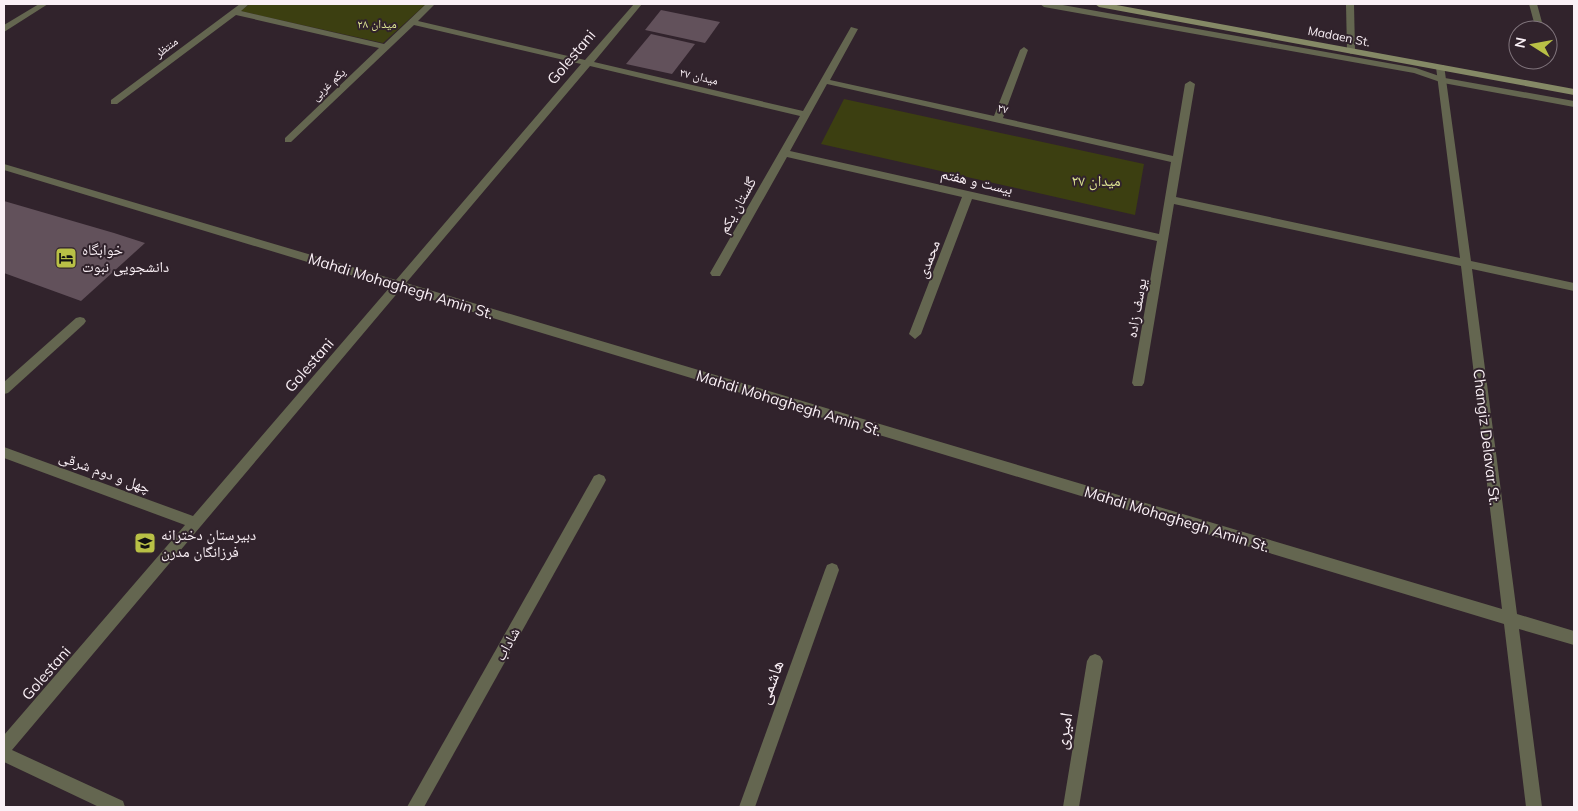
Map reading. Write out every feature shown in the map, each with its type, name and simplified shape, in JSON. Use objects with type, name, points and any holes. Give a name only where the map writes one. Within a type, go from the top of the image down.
[{"type":"main road","name":"Madaen St.","points":[[1099,4],[1574,92]]},
{"type":"street","points":[[4,29],[44,4]]},
{"type":"street","name":"منتظر","points":[[114,102],[245,4]]},
{"type":"street","name":"یکم غربی","points":[[288,140],[431,4]]},
{"type":"street","name":"Golestani","points":[[4,748],[638,4]]},
{"type":"street","points":[[1044,4],[1406,69],[1442,80],[1574,104]]},
{"type":"street","points":[[1350,4],[1351,51]]},
{"type":"street","points":[[1533,4],[1537,20]]},
{"type":"street","points":[[234,12],[386,47]]},
{"type":"street","points":[[412,22],[587,63]]},
{"type":"street","name":"گلستان یکم","points":[[716,272],[854,29]]},
{"type":"street","points":[[997,120],[1024,50]]},
{"type":"street","name":"میدان ۲۷","points":[[587,63],[805,114]]},
{"type":"street","name":"Changiz Delavar St.","points":[[1441,67],[1534,807]]},
{"type":"street","name":"۲۷","points":[[824,81],[1177,160]]},
{"type":"street","name":"یوسف زاده","points":[[1138,383],[1190,84]]},
{"type":"street","name":"بیست و هفتم","points":[[784,153],[1163,238]]},
{"type":"street","name":"Mahdi Mohaghegh Amin St.","points":[[4,167],[1574,638]]},
{"type":"street","name":"محمدی","points":[[915,334],[968,195]]},
{"type":"street","points":[[1170,199],[1574,287]]},
{"type":"street","points":[[4,390],[80,321]]},
{"type":"street","name":"چهل و دوم شرقی","points":[[4,452],[195,523]]},
{"type":"street","name":"شاداب","points":[[415,807],[599,480]]},
{"type":"street","name":"هاشمی","points":[[747,807],[832,570]]},
{"type":"street","name":"امیری","points":[[1071,807],[1095,661]]},
{"type":"street","points":[[4,754],[117,807]]},
{"type":"green space","name":"میدان ۲۸","points":[[250,4],[426,4],[383,43],[240,11]]},
{"type":"green space","name":"میدان ۲۷","points":[[844,99],[1144,164],[1135,215],[821,144]]},
{"type":"building","points":[[661,10],[720,22],[705,43],[645,30]]},
{"type":"building","points":[[651,34],[695,44],[672,74],[626,64]]},
{"type":"building","name":"خوابگاه دانشجویی نبوت","points":[[4,201],[145,243],[81,301],[4,273]]},
{"type":"place","name":"خوابگاه دانشجویی نبوت","points":[[66,258]]},
{"type":"place","name":"دبیرستان دخترانه فرزانگان مدرن","points":[[145,543]]}]
